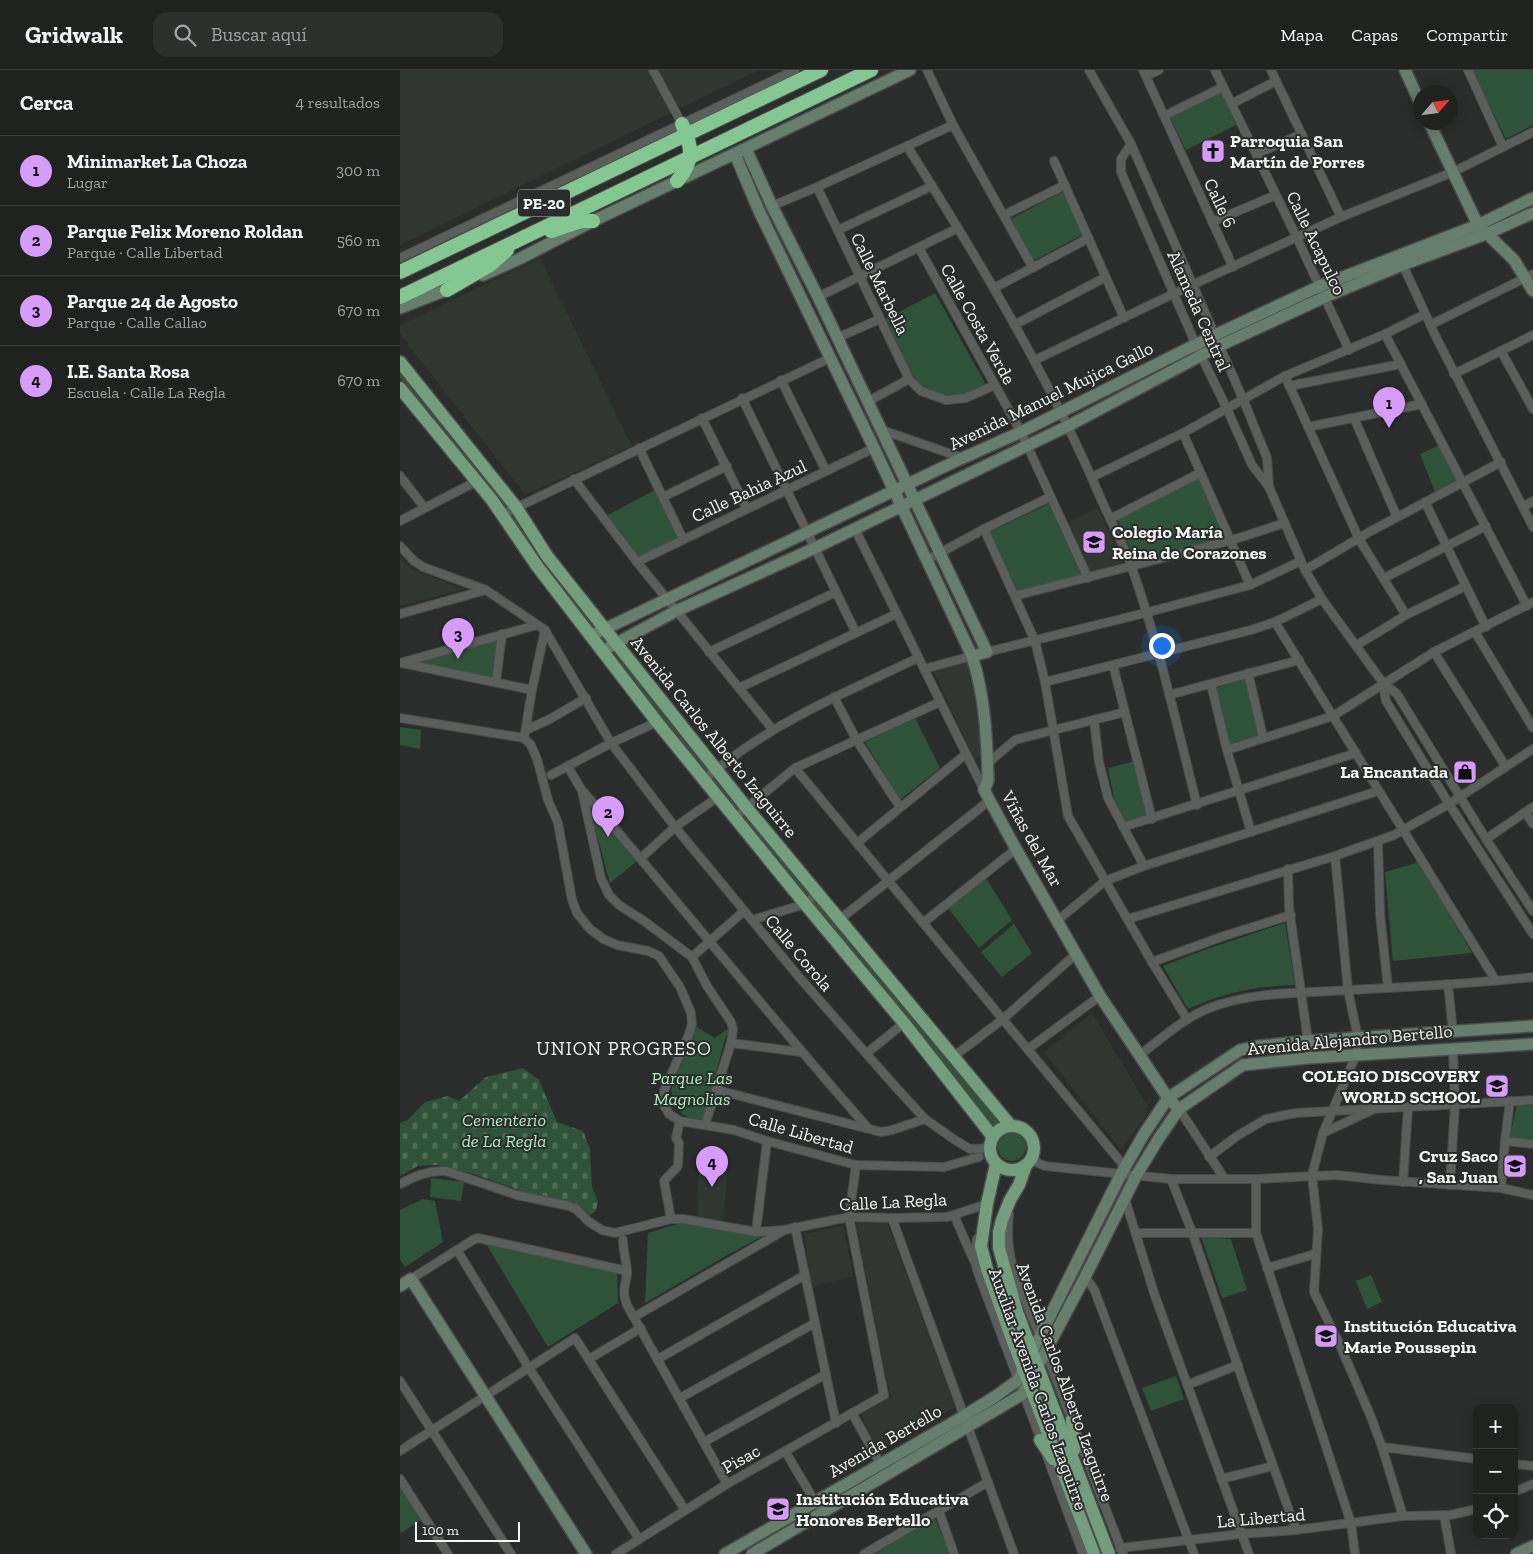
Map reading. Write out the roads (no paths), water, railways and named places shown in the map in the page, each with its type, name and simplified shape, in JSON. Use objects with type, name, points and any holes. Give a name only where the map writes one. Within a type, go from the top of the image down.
[{"type":"highway","name":"PE-20","points":[[400,272],[685,129],[821,70]]},
{"type":"highway","name":"PE-20","points":[[400,297],[871,70]]},
{"type":"highway","points":[[677,181],[686,170],[691,157],[685,129]]},
{"type":"highway","points":[[535,231],[555,231],[581,222],[593,221]]},
{"type":"highway","points":[[447,290],[490,265],[521,238]]},
{"type":"main road","name":"Avenida Carlos Alberto Izaguirre","points":[[400,362],[516,506],[547,556],[746,807],[1011,1126]]},
{"type":"main road","name":"Avenida Carlos Alberto Izaguirre","points":[[400,388],[503,514],[537,566],[657,722],[904,1023],[991,1143]]},
{"type":"main road","points":[[1011,1126],[1020,1127],[1030,1135],[1034,1147],[1028,1163],[1019,1169],[1010,1170],[996,1164],[991,1156],[991,1143],[998,1130],[1011,1126]]},
{"type":"main road","name":"Avenida Carlos Alberto Izaguirre","points":[[1028,1163],[1002,1220],[999,1248],[1014,1304],[1109,1554]]},
{"type":"main road","name":"Avenida Carlos Alberto Izaguirre","points":[[996,1164],[986,1204],[981,1246],[987,1269],[1024,1376],[1094,1554]]},
{"type":"main road","points":[[1072,1420],[1075,1464]]},
{"type":"main road","points":[[1040,1440],[1064,1475]]},
{"type":"street","points":[[653,70],[685,129]]},
{"type":"street","points":[[400,258],[685,129],[744,94],[795,70]]},
{"type":"street","points":[[400,308],[519,259],[593,221],[910,70]]},
{"type":"street","points":[[927,70],[954,125],[1033,268]]},
{"type":"street","name":"Alameda Central","points":[[1089,70],[1130,144],[1243,399],[1267,458],[1269,487]]},
{"type":"street","points":[[1144,73],[1159,70]]},
{"type":"street","name":"Calle Acapulco","points":[[1215,70],[1349,350]]},
{"type":"street","points":[[1271,70],[1341,218]]},
{"type":"street","points":[[1405,70],[1413,89]]},
{"type":"street","points":[[1468,70],[1503,147]]},
{"type":"street","name":"Calle 6","points":[[1144,73],[1233,267]]},
{"type":"street","points":[[1231,104],[1276,81]]},
{"type":"street","points":[[1164,116],[1223,87]]},
{"type":"street","points":[[772,206],[954,125]]},
{"type":"street","points":[[1433,130],[1478,225],[1529,276],[1533,291]]},
{"type":"street","points":[[1035,360],[1192,285],[1341,218],[1453,172],[1533,132]]},
{"type":"street","points":[[1256,154],[1302,134]]},
{"type":"street","name":"Alameda Central","points":[[1130,144],[1121,159],[1121,172],[1196,345],[1252,465],[1269,487],[1305,570],[1322,599],[1383,683],[1397,694],[1486,839],[1533,911]]},
{"type":"street","points":[[907,146],[994,288],[1035,360],[1092,477],[1132,567],[1158,654],[1197,805]]},
{"type":"street","points":[[741,151],[772,206],[818,297],[987,652]]},
{"type":"street","name":"Viñas del Mar","points":[[741,151],[759,211],[972,656],[978,674],[983,703],[988,763],[987,795],[1100,996],[1168,1098],[1179,1109]]},
{"type":"street","points":[[1054,162],[1124,318]]},
{"type":"street","points":[[838,230],[932,186]]},
{"type":"street","points":[[1004,215],[1065,186]]},
{"type":"street","name":"Calle Marbella","points":[[817,187],[909,378],[921,392],[946,400],[953,400],[966,398],[995,385]]},
{"type":"street","points":[[1212,222],[1276,195]]},
{"type":"street","name":"Avenida Manuel Mujica Gallo","points":[[602,651],[676,612],[1068,426],[1219,346],[1533,198]]},
{"type":"street","name":"Avenida Manuel Mujica Gallo","points":[[590,636],[1021,432],[1214,335],[1320,286],[1486,234],[1533,213]]},
{"type":"street","points":[[818,297],[958,228]]},
{"type":"street","points":[[994,288],[1089,238]]},
{"type":"street","name":"Calle Costa Verde","points":[[919,248],[1021,432],[1088,578]]},
{"type":"street","points":[[1401,260],[1454,374],[1533,527]]},
{"type":"street","points":[[1430,324],[1529,276]]},
{"type":"street","points":[[1014,325],[1106,278]]},
{"type":"street","points":[[1092,477],[1184,433],[1285,376],[1349,350],[1425,314]]},
{"type":"street","points":[[837,338],[880,318]]},
{"type":"street","points":[[1227,750],[1332,716],[1434,652],[1530,604],[1486,526],[1385,334]]},
{"type":"street","points":[[1454,374],[1533,335]]},
{"type":"street","points":[[1501,351],[1533,409]]},
{"type":"street","points":[[503,514],[516,506],[742,398],[830,358]]},
{"type":"street","points":[[1290,386],[1401,364]]},
{"type":"street","points":[[1285,376],[1359,538],[1406,615]]},
{"type":"street","points":[[867,402],[909,378]]},
{"type":"street","points":[[781,380],[826,471]]},
{"type":"street","points":[[742,398],[856,633]]},
{"type":"street","points":[[1308,427],[1422,404]]},
{"type":"street","points":[[702,418],[747,509]]},
{"type":"street","points":[[1354,418],[1397,517]]},
{"type":"street","points":[[882,430],[963,458]]},
{"type":"street","points":[[1184,433],[1250,585]]},
{"type":"street","points":[[639,448],[683,539]]},
{"type":"street","name":"Calle Bahia Azul","points":[[637,562],[874,448]]},
{"type":"street","points":[[1305,570],[1397,517],[1501,462]]},
{"type":"street","points":[[663,497],[727,466]]},
{"type":"street","points":[[1110,519],[1200,473]]},
{"type":"street","points":[[400,476],[424,508]]},
{"type":"street","points":[[574,479],[676,612],[773,730]]},
{"type":"street","points":[[400,521],[477,481]]},
{"type":"street","points":[[926,560],[1050,497]]},
{"type":"street","points":[[1523,506],[1533,501]]},
{"type":"street","points":[[1425,502],[1486,627]]},
{"type":"street","points":[[1015,596],[1230,541],[1285,523]]},
{"type":"street","points":[[1384,578],[1486,526]]},
{"type":"street","points":[[839,920],[889,882],[987,795],[854,529]]},
{"type":"street","points":[[984,529],[1035,641],[1045,682],[1052,732],[1068,816],[1152,962],[1188,1019]]},
{"type":"street","points":[[400,546],[414,561],[423,567],[486,590],[545,630],[525,734],[537,759],[548,800],[558,823],[572,900],[577,913],[590,929],[603,939],[617,945],[648,951],[659,956],[680,987],[691,1013],[692,1024],[689,1034],[664,1091],[664,1106],[669,1114],[680,1121],[676,1138],[679,1143],[678,1166],[664,1181],[671,1219]]},
{"type":"street","points":[[924,669],[1250,585],[1301,561]]},
{"type":"street","points":[[1357,645],[1406,615],[1466,586]]},
{"type":"street","points":[[400,614],[486,590]]},
{"type":"street","points":[[709,652],[836,592]]},
{"type":"street","points":[[1045,682],[1251,630],[1276,622],[1322,599]]},
{"type":"street","points":[[739,688],[896,614]]},
{"type":"street","points":[[1276,622],[1496,981]]},
{"type":"street","points":[[400,663],[537,625]]},
{"type":"street","name":"Calle Corola","points":[[545,630],[611,743],[675,827],[744,912],[893,1084],[925,1118],[980,1157],[996,1164]]},
{"type":"street","points":[[1475,632],[1533,728]]},
{"type":"street","points":[[496,682],[502,634]]},
{"type":"street","points":[[1434,652],[1506,767]]},
{"type":"street","points":[[704,780],[716,769],[773,730],[834,698],[918,658]]},
{"type":"street","points":[[1169,695],[1299,660]]},
{"type":"street","points":[[400,663],[532,690]]},
{"type":"street","points":[[1113,666],[1152,819]]},
{"type":"street","points":[[1248,673],[1263,738]]},
{"type":"street","name":"Alameda Central","points":[[1383,683],[1386,701],[1449,804],[1533,934]]},
{"type":"street","points":[[1211,684],[1227,750],[1251,832]]},
{"type":"street","points":[[400,718],[525,734],[586,698]]},
{"type":"street","points":[[834,698],[857,741],[900,807]]},
{"type":"street","points":[[735,818],[795,768],[940,702]]},
{"type":"street","points":[[988,763],[1015,740],[1125,712]]},
{"type":"street","points":[[1094,720],[1099,762],[1108,798],[1144,866]]},
{"type":"street","points":[[551,775],[611,743],[657,722]]},
{"type":"street","points":[[1128,919],[1335,856],[1404,831],[1533,749]]},
{"type":"street","points":[[857,843],[966,754]]},
{"type":"street","points":[[1123,827],[1356,754]]},
{"type":"street","points":[[568,767],[581,789],[710,940],[801,1052],[867,1127]]},
{"type":"street","points":[[795,768],[1028,1049],[1123,1171]]},
{"type":"street","points":[[581,789],[601,878],[608,895],[619,905],[692,957],[707,986],[731,1022],[733,1029],[731,1042],[705,1125]]},
{"type":"street","points":[[1057,921],[1105,881],[1144,866],[1378,791]]},
{"type":"street","points":[[641,858],[675,827],[718,797]]},
{"type":"street","points":[[1486,839],[1533,807]]},
{"type":"street","points":[[1525,812],[1533,824]]},
{"type":"street","points":[[1378,841],[1380,914],[1388,988]]},
{"type":"street","points":[[923,923],[1016,849]]},
{"type":"street","points":[[1335,856],[1348,990],[1358,1038],[1356,1055],[1323,1133],[1312,1175],[1318,1229],[1314,1292],[1339,1343],[1382,1447],[1403,1516]]},
{"type":"street","points":[[1288,870],[1290,916],[1308,1041],[1308,1058]]},
{"type":"street","points":[[752,920],[805,904],[817,894]]},
{"type":"street","points":[[692,957],[744,912]]},
{"type":"street","points":[[1152,962],[1224,936],[1290,916]]},
{"type":"street","points":[[953,1057],[1003,1019],[1076,954]]},
{"type":"street","points":[[1140,1055],[1188,1019],[1212,1007],[1242,998],[1533,977]]},
{"type":"street","points":[[1448,984],[1453,1032]]},
{"type":"street","points":[[1028,1049],[1100,996]]},
{"type":"street","points":[[867,1053],[904,1023]]},
{"type":"street","name":"Avenida Alejandro Bertello","points":[[1040,1335],[1123,1171],[1168,1098],[1240,1050],[1308,1041],[1533,1026]]},
{"type":"street","points":[[731,1042],[801,1052]]},
{"type":"street","name":"Avenida Alejandro Bertello","points":[[1023,1394],[1024,1376],[1037,1366],[1046,1351],[1136,1176],[1179,1109],[1244,1065],[1308,1058],[1533,1044]]},
{"type":"street","points":[[1450,1186],[1455,1104],[1453,1049]]},
{"type":"street","points":[[717,1090],[881,1132],[925,1118]]},
{"type":"street","points":[[1209,1157],[1237,1136],[1266,1119],[1296,1113],[1533,1100]]},
{"type":"street","points":[[1501,1188],[1510,1101]]},
{"type":"street","points":[[1323,1133],[1376,1108]]},
{"type":"street","points":[[1403,1182],[1408,1108]]},
{"type":"street","points":[[1179,1109],[1224,1178]]},
{"type":"street","name":"Calle Libertad","points":[[680,1121],[734,1130],[856,1165],[944,1167],[980,1157]]},
{"type":"street","points":[[756,1232],[767,1141]]},
{"type":"street","points":[[1505,1141],[1533,1144]]},
{"type":"street","points":[[970,1149],[991,1143]]},
{"type":"street","points":[[1028,1163],[1045,1166],[1123,1171],[1136,1176],[1171,1179],[1256,1179],[1337,1175],[1450,1186],[1501,1188],[1533,1195]]},
{"type":"street","points":[[849,1217],[856,1165]]},
{"type":"street","name":"Calle La Regla","points":[[400,1184],[420,1174],[435,1170],[446,1171],[517,1195],[568,1206],[576,1209],[589,1222],[602,1230],[615,1233],[671,1219],[698,1220],[756,1232],[784,1230],[849,1217],[892,1218],[954,1215],[986,1204]]},
{"type":"street","points":[[1171,1179],[1192,1232],[1296,1530]]},
{"type":"street","points":[[1256,1179],[1256,1233],[1351,1523],[1355,1554]]},
{"type":"street","points":[[1125,1199],[1187,1385],[1249,1554]]},
{"type":"street","name":"Auxiliar Avenida Carlos Izaguirre","points":[[1010,1200],[1007,1231],[1011,1261],[1017,1283],[1040,1335],[1122,1551]]},
{"type":"street","name":"Auxiliar Avenida Carlos Izaguirre","points":[[986,1204],[978,1231],[975,1262],[1024,1376]]},
{"type":"street","points":[[954,1215],[975,1262]]},
{"type":"street","name":"Pisac","points":[[616,1554],[727,1484],[884,1395],[849,1217]]},
{"type":"street","points":[[892,1218],[964,1416]]},
{"type":"street","points":[[795,1227],[836,1422]]},
{"type":"street","points":[[634,1317],[784,1230]]},
{"type":"street","points":[[1136,1233],[1256,1233]]},
{"type":"street","points":[[586,1554],[406,1283],[478,1238],[627,1271]]},
{"type":"street","points":[[624,1240],[623,1253],[627,1271],[623,1293],[627,1305],[727,1484]]},
{"type":"street","points":[[457,1250],[529,1368],[639,1539]]},
{"type":"street","points":[[1267,1268],[1315,1254]]},
{"type":"street","points":[[658,1359],[805,1275]]},
{"type":"street","points":[[1085,1277],[1094,1289],[1194,1554]]},
{"type":"street","points":[[680,1398],[815,1323]]},
{"type":"street","points":[[589,1360],[641,1328]]},
{"type":"street","name":"Avenida Bertello","points":[[725,1554],[996,1396],[1024,1376],[1032,1351],[1040,1335]]},
{"type":"street","points":[[400,1451],[575,1338],[685,1510]]},
{"type":"street","points":[[1187,1385],[1238,1366]]},
{"type":"street","points":[[704,1442],[826,1374]]},
{"type":"street","points":[[400,1381],[511,1554]]},
{"type":"street","name":"Auxiliar Avenida Carlos Izaguirre","points":[[1023,1394],[1084,1554]]},
{"type":"street","name":"Avenida Bertello","points":[[752,1554],[1023,1394]]},
{"type":"street","points":[[482,1398],[577,1554]]},
{"type":"street","points":[[852,1413],[880,1463]]},
{"type":"street","points":[[968,1427],[1014,1554]]},
{"type":"street","points":[[1382,1447],[1473,1458]]},
{"type":"street","points":[[785,1451],[821,1513]]},
{"type":"street","points":[[1518,1464],[1533,1466]]},
{"type":"street","points":[[1221,1479],[1273,1466]]},
{"type":"street","points":[[400,1480],[448,1554]]},
{"type":"street","points":[[864,1554],[988,1482]]},
{"type":"street","points":[[1518,1490],[1533,1484]]},
{"type":"street","name":"La Libertad","points":[[1122,1551],[1190,1540],[1296,1530],[1403,1516],[1444,1515],[1473,1510]]},
{"type":"street","points":[[939,1511],[954,1554]]},
{"type":"street","points":[[1444,1515],[1451,1554]]},
{"type":"street","points":[[1516,1554],[1533,1546]]},
{"type":"place","name":"Parroquia San Martín de Porres","points":[[1213,151]]},
{"type":"place","name":"Minimarket La Choza","points":[[1389,428]]},
{"type":"place","name":"Colegio María Reina de Corazones","points":[[1094,542]]},
{"type":"place","name":"Parque 24 de Agosto","points":[[458,659]]},
{"type":"place","name":"La Encantada","points":[[1465,772]]},
{"type":"place","name":"Parque Felix Moreno Roldan","points":[[608,837]]},
{"type":"place","name":"COLEGIO DISCOVERY WORLD SCHOOL","points":[[1497,1086]]},
{"type":"place","name":"Cruz Saco , San Juan","points":[[1515,1166]]},
{"type":"place","name":"I.E. Santa Rosa","points":[[712,1187]]},
{"type":"place","name":"Institución Educativa Marie Poussepin","points":[[1326,1336]]},
{"type":"place","name":"Institución Educativa Honores Bertello","points":[[778,1509]]},
{"type":"district","name":"UNION PROGRESO","points":[[624,1048]]},
{"type":"park label","name":"Parque Las Magnolias","points":[[692,1088]]},
{"type":"park label","name":"Cementerio de La Regla","points":[[504,1130]]}]
